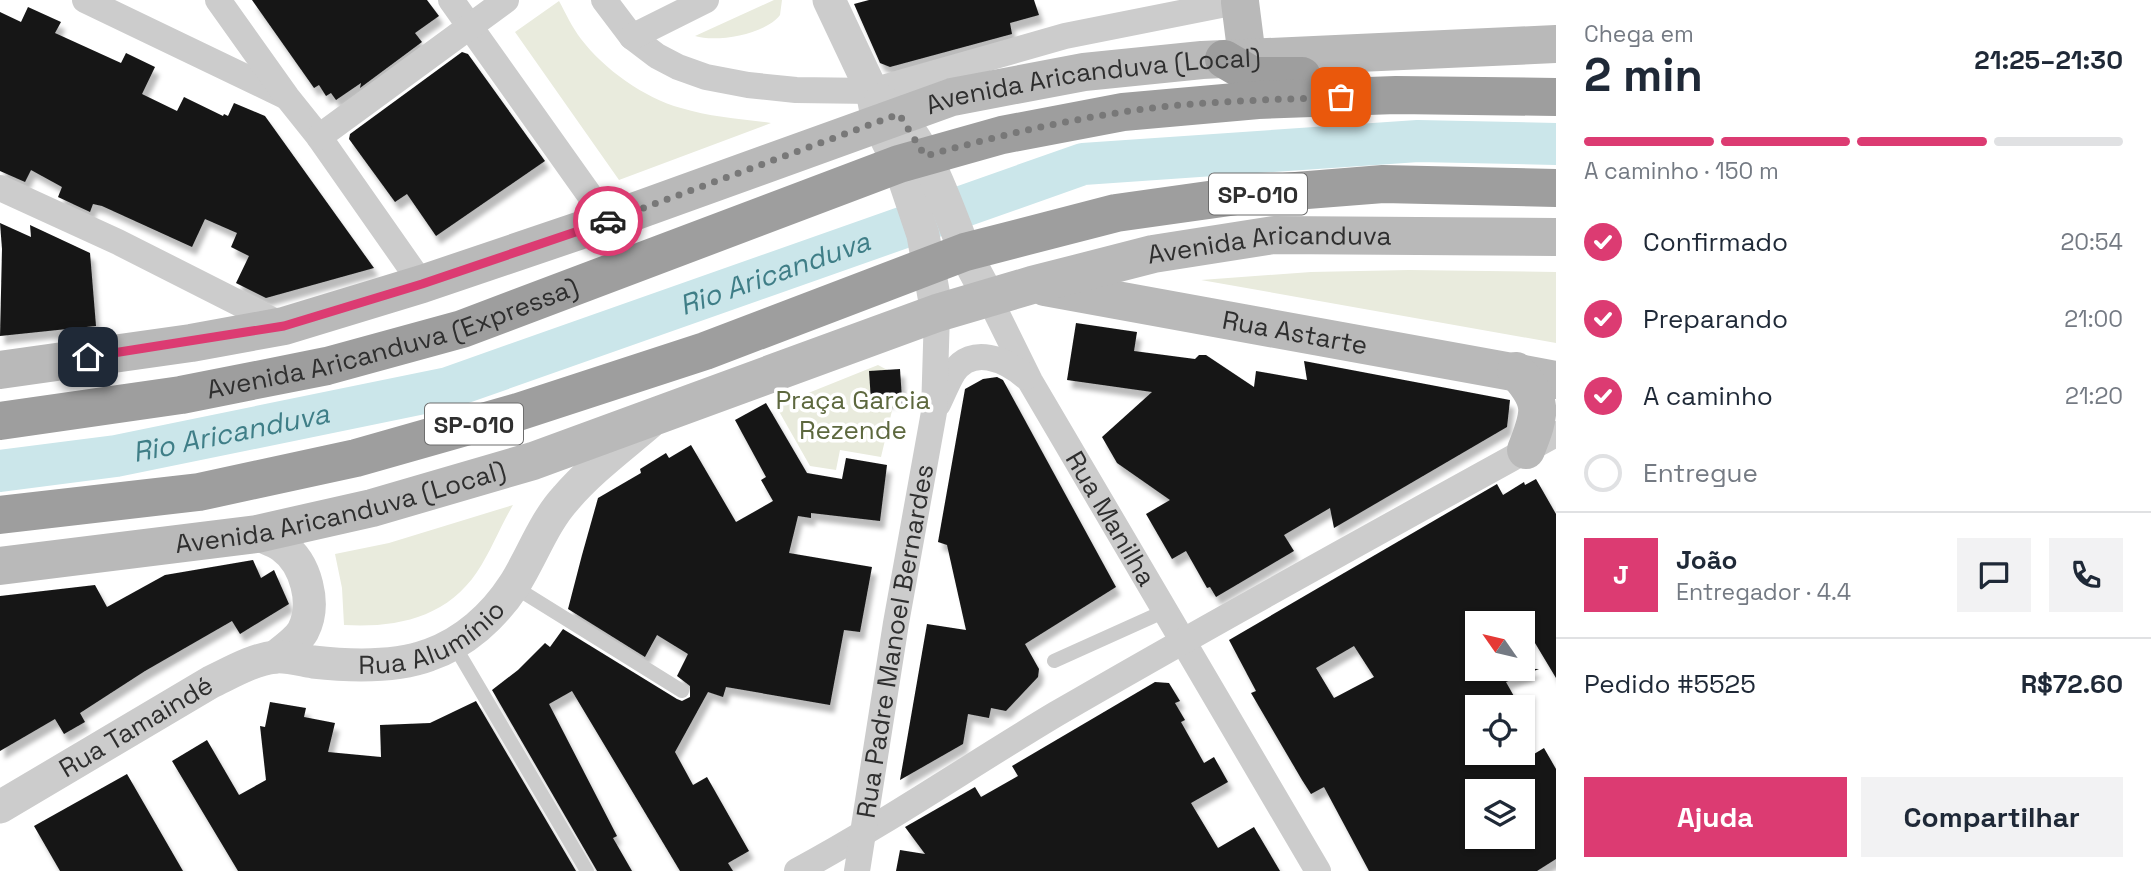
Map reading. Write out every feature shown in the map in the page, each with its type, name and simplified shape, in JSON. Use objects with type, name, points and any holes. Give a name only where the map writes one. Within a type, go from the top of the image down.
[{"type":"highway","points":[[1236,58],[1253,76],[1556,75]]},
{"type":"highway","name":"Avenida Aricanduva (Expressa)","points":[[0,421],[181,395],[314,369],[462,329],[917,174],[1002,135],[1123,112],[1258,100],[1396,95],[1556,97]]},
{"type":"highway","name":"SP-010","points":[[0,515],[199,492],[356,458],[517,412],[705,351],[926,250],[960,239],[1244,195],[1383,184],[1556,188]]},
{"type":"main road","points":[[1236,58],[1243,1]]},
{"type":"main road","name":"Avenida Aricanduva (Local)","points":[[0,370],[191,343],[284,326],[422,284],[608,221],[883,109],[1084,72],[1236,58],[1556,44]]},
{"type":"main road","name":"Avenida Aricanduva","points":[[989,298],[1153,254],[1274,235],[1556,237]]},
{"type":"main road","name":"Rua Astarte","points":[[1032,285],[1556,380]]},
{"type":"main road","name":"Avenida Aricanduva (Local)","points":[[0,566],[257,534],[372,508],[533,461],[937,313],[989,298]]},
{"type":"main road","points":[[1516,371],[1534,391],[1537,403],[1534,430],[1541,442]]},
{"type":"street","points":[[85,0],[287,97]]},
{"type":"street","points":[[218,0],[319,137],[422,284]]},
{"type":"street","points":[[451,0],[608,221]]},
{"type":"street","points":[[319,137],[506,0]]},
{"type":"street","points":[[604,0],[632,37],[668,62],[706,77],[796,90],[883,109],[1065,36],[1243,1]]},
{"type":"street","points":[[632,37],[706,0]]},
{"type":"street","points":[[829,0],[917,174]]},
{"type":"street","name":"Rua Manilha","points":[[917,174],[960,239],[1030,381],[1318,871]]},
{"type":"street","name":"Rua Padre Manoel Bernardes","points":[[857,871],[896,623],[934,412],[937,313],[917,174]]},
{"type":"street","points":[[0,188],[118,242],[284,326]]},
{"type":"street","points":[[934,412],[954,371],[969,360],[984,357],[1000,359],[1012,365],[1030,381]]},
{"type":"street","name":"Rua Alumínio","points":[[275,657],[350,664],[394,663],[426,657],[454,645],[491,613],[513,586],[548,522],[565,499],[598,466],[653,419]]},
{"type":"street","points":[[797,871],[863,834],[1183,640],[1541,442]]},
{"type":"street","points":[[257,534],[282,546],[299,564],[307,588],[309,612],[303,632],[275,657]]},
{"type":"street","name":"Rua Tamaindé","points":[[0,807],[211,682],[275,657]]},
{"type":"lane","points":[[513,586],[682,691]]},
{"type":"lane","points":[[1054,661],[1165,611]]},
{"type":"lane","points":[[454,645],[587,871]]},
{"type":"green space","points":[[774,0],[782,0],[780,15],[764,27],[728,37],[695,36]]},
{"type":"green space","points":[[559,1],[590,50],[639,90],[692,111],[771,123],[619,180],[515,32]]},
{"type":"green space","points":[[1311,272],[1556,272],[1556,343],[1201,280]]},
{"type":"green space","name":"Praça Garcia Rezende","points":[[878,365],[893,373],[895,398],[881,457],[840,450],[836,470],[810,466],[776,406]]},
{"type":"green space","points":[[513,505],[477,572],[465,588],[450,600],[435,610],[401,622],[344,625],[342,588],[335,554],[389,543]]},
{"type":"building","points":[[252,0],[427,0],[439,16],[415,33],[422,42],[360,88],[361,83],[336,100],[331,93],[326,96],[319,85],[314,88]]},
{"type":"building","points":[[869,0],[1034,0],[1039,15],[1010,23],[1012,34],[890,67],[880,63],[854,4]]},
{"type":"building","points":[[28,7],[61,22],[55,33],[121,63],[126,53],[155,67],[142,94],[177,111],[184,97],[223,116],[228,116],[234,103],[265,116],[374,268],[266,298],[236,283],[249,256],[231,247],[237,233],[205,219],[192,247],[102,206],[93,204],[90,212],[58,197],[62,187],[31,170],[25,182],[0,171],[0,12],[21,22]]},
{"type":"building","points":[[462,52],[468,54],[545,161],[436,236],[407,194],[395,202],[349,139],[350,134]]},
{"type":"building","points":[[0,223],[31,237],[30,225],[90,253],[96,326],[0,336]]},
{"type":"building","points":[[1076,323],[1137,332],[1134,351],[1195,359],[1199,355],[1206,355],[1254,387],[1256,371],[1307,380],[1304,361],[1510,400],[1507,427],[1334,528],[1330,508],[1284,535],[1294,551],[1216,597],[1210,587],[1207,588],[1186,551],[1172,559],[1146,514],[1170,500],[1117,463],[1102,437],[1152,392],[1067,380]]},
{"type":"building","points":[[900,369],[902,399],[871,401],[869,371]]},
{"type":"building","points":[[997,377],[1003,380],[1116,587],[1025,644],[1039,669],[1038,677],[1006,711],[991,708],[989,718],[968,714],[963,744],[900,780],[927,624],[966,630],[947,545],[938,542],[965,389],[983,379]]},
{"type":"building","points":[[766,403],[807,473],[842,479],[846,458],[887,465],[880,521],[811,513],[811,518],[798,516],[789,553],[872,567],[860,632],[844,630],[830,705],[726,687],[723,697],[708,692],[675,752],[693,785],[707,777],[749,851],[728,863],[733,871],[680,871],[572,691],[549,704],[617,836],[613,838],[632,871],[597,871],[492,690],[518,670],[545,643],[550,647],[563,629],[677,699],[682,701],[690,697],[690,686],[677,676],[688,654],[657,635],[645,657],[568,609],[598,498],[641,473],[640,469],[666,453],[669,458],[691,445],[736,522],[773,501],[761,480],[766,477],[735,420]]},
{"type":"building","points":[[1536,479],[1556,514],[1556,678],[1535,643],[1535,611],[1465,611],[1465,681],[1509,681],[1506,682],[1513,695],[1465,695],[1465,765],[1535,765],[1535,753],[1544,748],[1556,769],[1556,859],[1537,871],[1369,871],[1324,787],[1311,794],[1302,780],[1251,693],[1256,691],[1229,640],[1497,484],[1503,495],[1524,482],[1525,485]],"holes":[[[1354,646],[1374,677],[1334,698],[1316,668]]]},
{"type":"building","points":[[253,560],[261,578],[274,570],[289,604],[240,634],[232,621],[145,671],[80,713],[85,722],[64,734],[55,719],[0,751],[0,596],[95,585],[107,607],[165,575]]},
{"type":"building","points":[[1155,682],[1169,683],[1180,701],[1175,703],[1185,720],[1181,722],[1204,763],[1214,757],[1228,782],[1191,803],[1218,848],[1254,827],[1280,871],[896,871],[900,850],[925,854],[905,827],[975,787],[981,797],[1018,776],[1012,766]]},
{"type":"building","points":[[476,701],[576,871],[238,871],[172,761],[207,740],[239,795],[266,780],[260,726],[265,727],[270,702],[306,708],[304,717],[335,723],[328,752],[381,757],[380,725],[430,723]]},
{"type":"building","points":[[127,774],[183,871],[60,871],[34,826]]},
{"type":"waterway","name":"Rio Aricanduva","points":[[0,471],[116,456],[448,388],[1083,164],[1418,141],[1556,144]]},
{"type":"way so far","points":[[608,221],[899,114],[925,156],[1002,135],[1123,112],[1258,100],[1341,97]]},
{"type":"route","points":[[88,357],[191,343],[284,326],[422,284],[608,221]]}]
